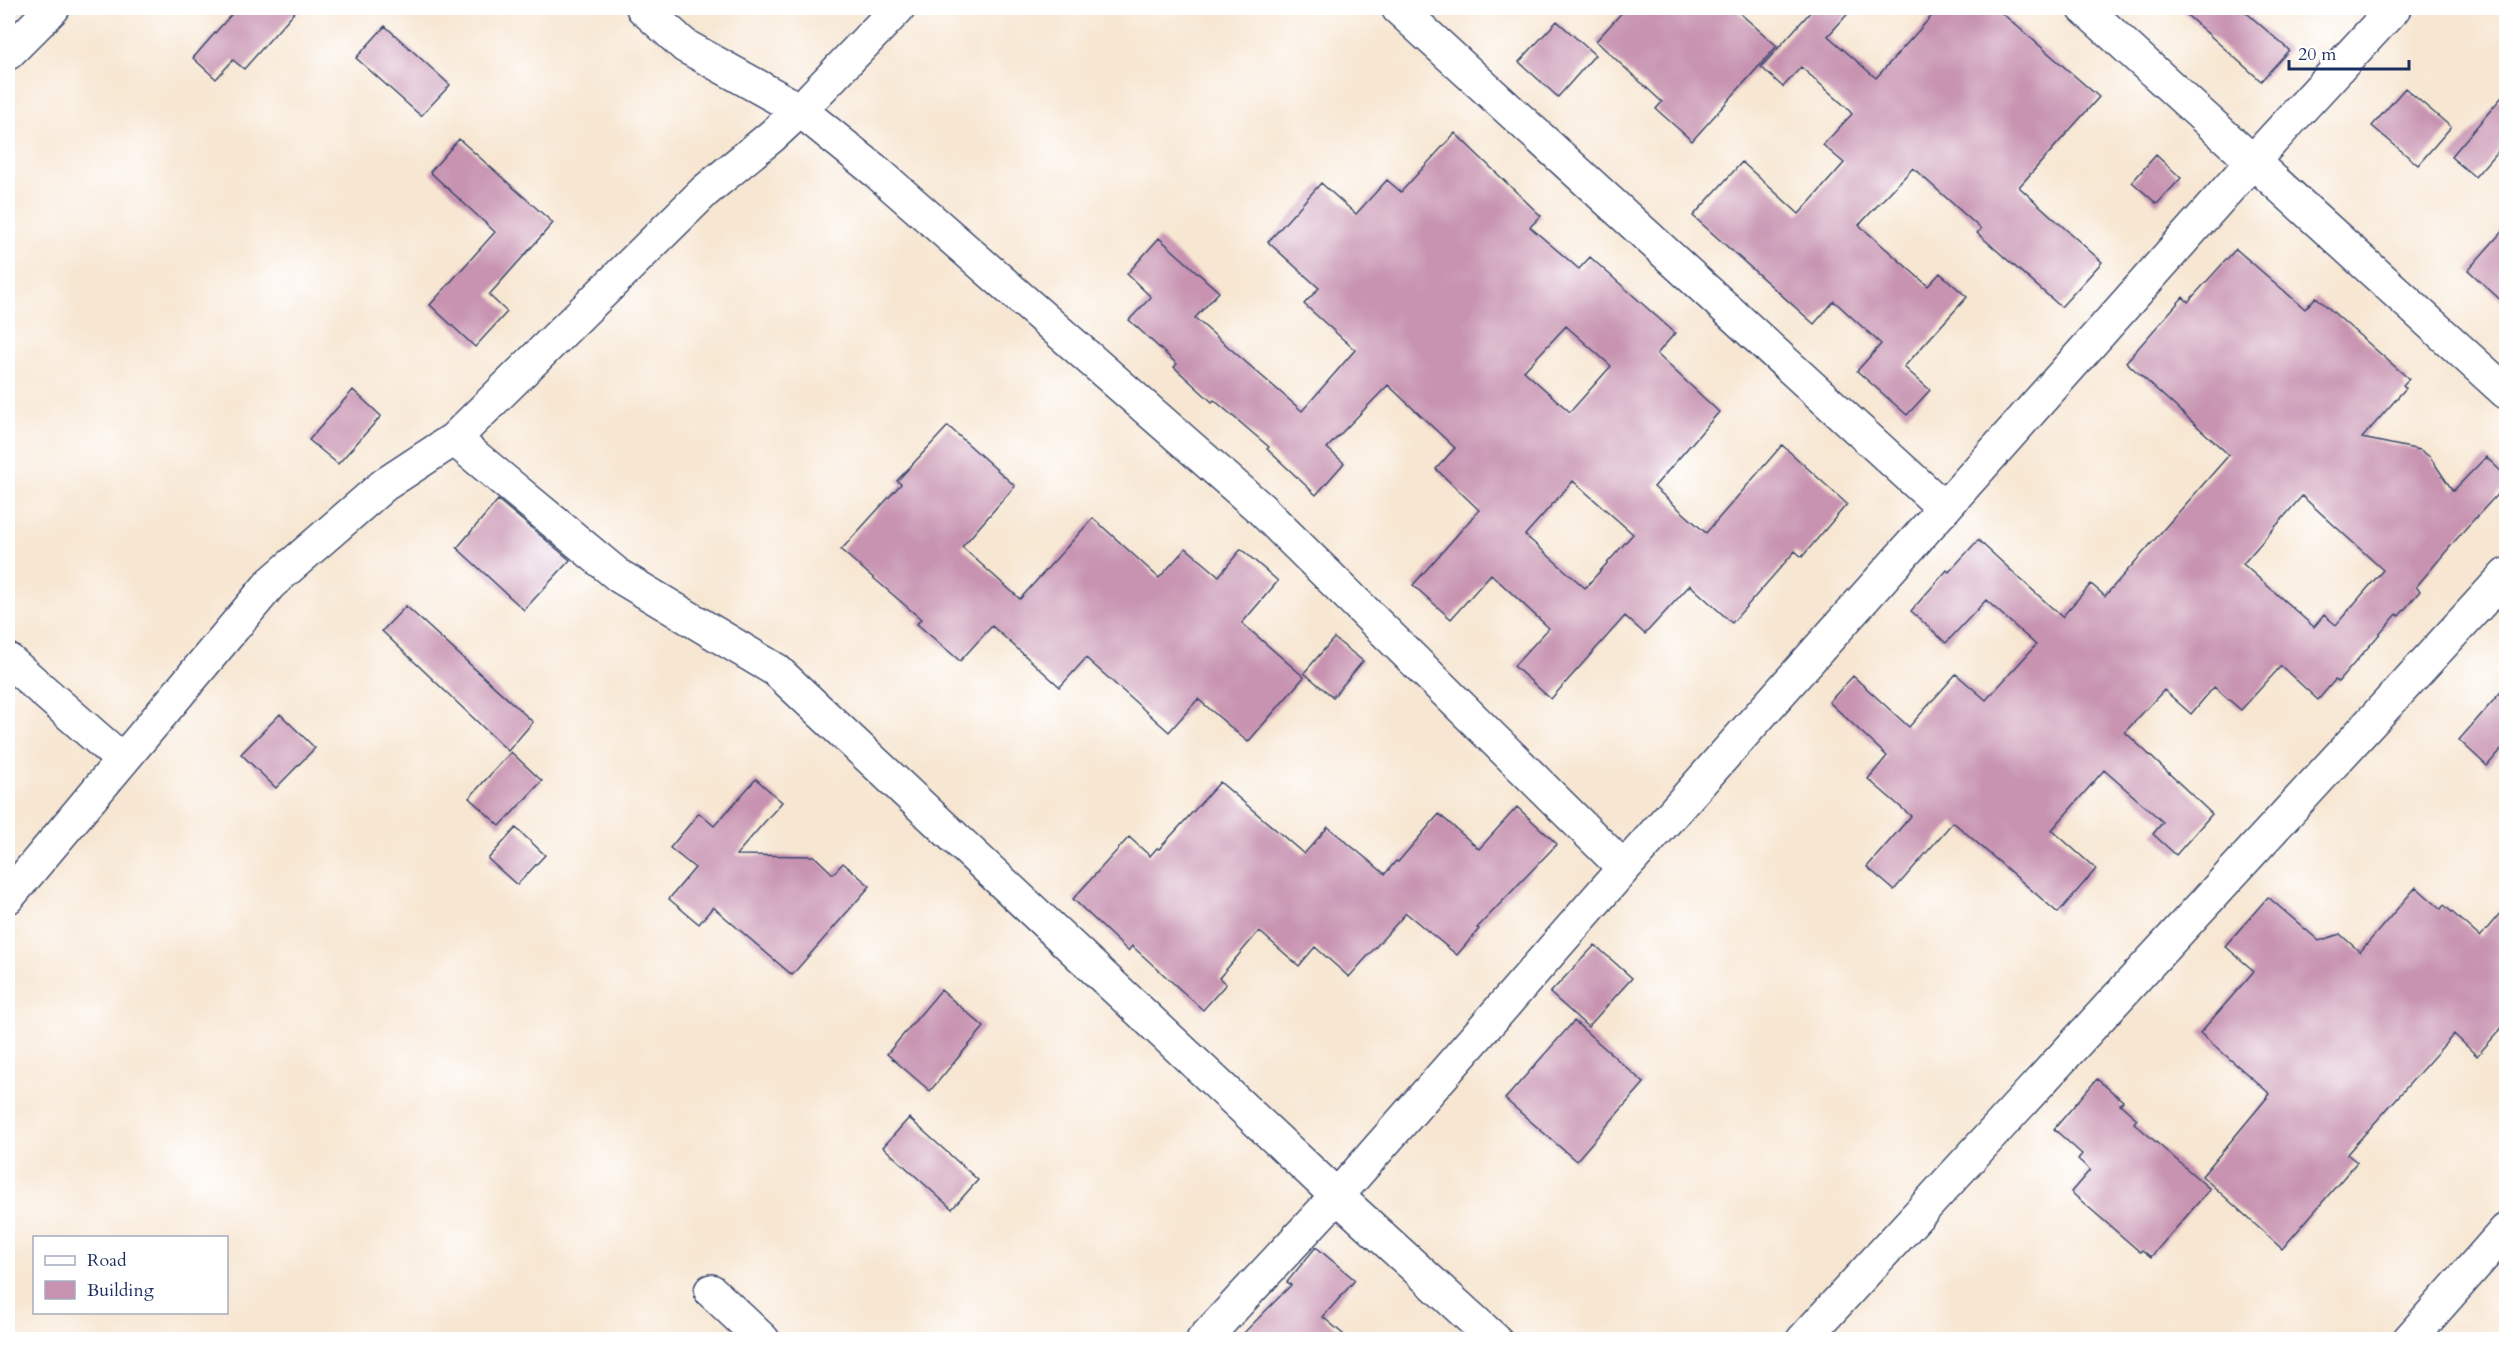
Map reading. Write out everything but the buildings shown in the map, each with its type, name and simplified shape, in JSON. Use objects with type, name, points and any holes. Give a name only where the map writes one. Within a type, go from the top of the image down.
[{"type":"street","points":[[8,53],[53,8]]},
{"type":"street","points":[[644,8],[685,46],[800,110],[878,173],[1261,509],[1624,868]]},
{"type":"street","points":[[8,897],[270,584],[384,485],[454,439],[705,191],[800,110],[898,8]]},
{"type":"street","points":[[1398,8],[1944,508]]},
{"type":"street","points":[[2084,8],[2506,392]]},
{"type":"street","points":[[1203,1340],[1337,1196],[1944,508],[2253,161],[2394,8]]},
{"type":"street","points":[[454,439],[619,576],[776,670],[1337,1196],[1495,1340]]},
{"type":"street","points":[[1803,1340],[2506,575]]},
{"type":"street","points":[[8,660],[122,760]]},
{"type":"street","points":[[2409,1340],[2506,1230]]},
{"type":"street","points":[[711,1291],[764,1340]]}]
